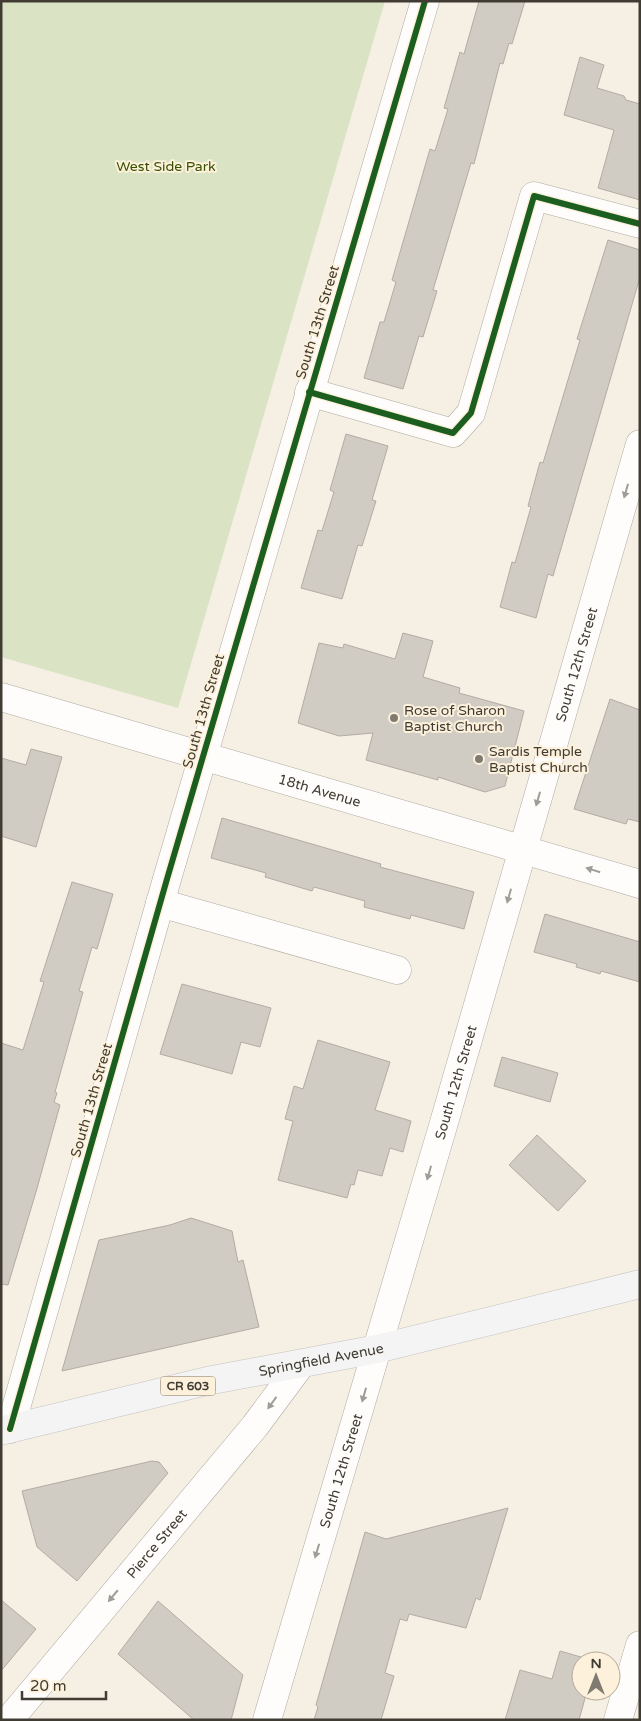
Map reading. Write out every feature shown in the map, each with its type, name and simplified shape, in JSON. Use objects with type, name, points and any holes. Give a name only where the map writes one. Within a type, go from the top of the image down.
[{"type":"main road","name":"Springfield Avenue","points":[[5,1430],[207,1382],[377,1349],[640,1284]]},
{"type":"street","name":"South 13th Street","points":[[5,1430],[425,1]]},
{"type":"street","points":[[309,392],[452,433],[471,413],[534,196],[640,224]]},
{"type":"street","name":"South 12th Street","points":[[267,1720],[640,444]]},
{"type":"street","name":"18th Avenue","points":[[1,697],[640,884]]},
{"type":"street","points":[[160,903],[397,970]]},
{"type":"street","name":"Pierce Street","points":[[9,1720],[255,1426],[301,1364]]},
{"type":"street","points":[[618,1720],[640,1645]]},
{"type":"green space","name":"West Side Park","points":[[1,1],[385,1],[178,708],[1,657]]},
{"type":"building","points":[[479,1],[525,1],[512,44],[509,43],[503,64],[500,63],[474,164],[471,163],[433,290],[437,291],[423,337],[419,336],[403,389],[364,378],[380,322],[384,322],[396,282],[392,280],[430,149],[435,151],[448,109],[444,108],[460,52],[464,54]]},
{"type":"building","points":[[580,57],[604,65],[597,88],[624,96],[626,100],[640,104],[640,200],[598,188],[614,130],[564,115]]},
{"type":"building","points":[[608,240],[640,250],[640,277],[553,576],[548,574],[536,618],[500,607],[512,562],[515,563],[531,507],[528,506],[540,462],[543,463],[580,340],[577,339]]},
{"type":"building","points":[[346,434],[388,446],[372,500],[376,501],[362,546],[358,545],[342,599],[301,588],[318,530],[322,531],[334,492],[330,490]]},
{"type":"building","points":[[403,633],[433,641],[423,677],[460,688],[459,693],[524,711],[505,786],[485,792],[438,777],[438,780],[366,760],[373,733],[339,736],[298,723],[319,643],[343,648],[344,644],[395,659]]},
{"type":"building","points":[[610,699],[640,710],[640,822],[628,819],[626,824],[574,809]]},
{"type":"building","points":[[31,749],[62,757],[36,847],[1,836],[1,758],[26,765]]},
{"type":"building","points":[[222,818],[381,864],[380,867],[474,892],[464,929],[411,915],[410,919],[364,907],[365,901],[314,887],[312,891],[265,877],[266,873],[211,858]]},
{"type":"building","points":[[72,882],[113,894],[97,949],[92,947],[79,991],[83,992],[55,1092],[57,1093],[54,1102],[60,1105],[36,1192],[8,1285],[1,1284],[1,1043],[23,1050],[44,982],[40,981]]},
{"type":"building","points":[[545,914],[640,942],[640,982],[601,971],[600,974],[576,967],[577,964],[534,952]]},
{"type":"building","points":[[182,984],[271,1008],[260,1047],[241,1042],[232,1074],[160,1054]]},
{"type":"building","points":[[318,1040],[390,1062],[375,1110],[411,1121],[403,1152],[390,1148],[382,1176],[358,1170],[354,1185],[351,1184],[347,1198],[278,1180],[293,1121],[285,1119],[294,1086],[303,1089]]},
{"type":"building","points":[[502,1057],[558,1073],[550,1102],[494,1086]]},
{"type":"building","points":[[537,1135],[586,1181],[558,1211],[509,1165]]},
{"type":"building","points":[[191,1218],[232,1231],[238,1262],[243,1260],[259,1327],[62,1371],[99,1240],[170,1225]]},
{"type":"building","points":[[152,1461],[159,1462],[168,1473],[77,1581],[37,1547],[22,1491]]},
{"type":"building","points":[[508,1508],[480,1600],[476,1598],[466,1628],[409,1614],[407,1621],[400,1619],[385,1673],[394,1676],[381,1720],[314,1720],[318,1707],[316,1705],[365,1532],[386,1539]]},
{"type":"building","points":[[1,1600],[36,1629],[1,1671]]},
{"type":"building","points":[[158,1601],[243,1675],[231,1720],[194,1720],[118,1654]]},
{"type":"building","points":[[560,1651],[571,1654],[571,1701],[584,1701],[579,1720],[505,1720],[520,1670],[552,1679]]},
{"type":"cycle path","points":[[10,1429],[167,879],[425,1]]},
{"type":"cycle path","points":[[309,392],[453,433],[471,413],[534,196],[640,224]]},
{"type":"place","name":"Rose of Sharon Baptist Church","points":[[394,718]]},
{"type":"place","name":"Sardis Temple Baptist Church","points":[[479,759]]}]
